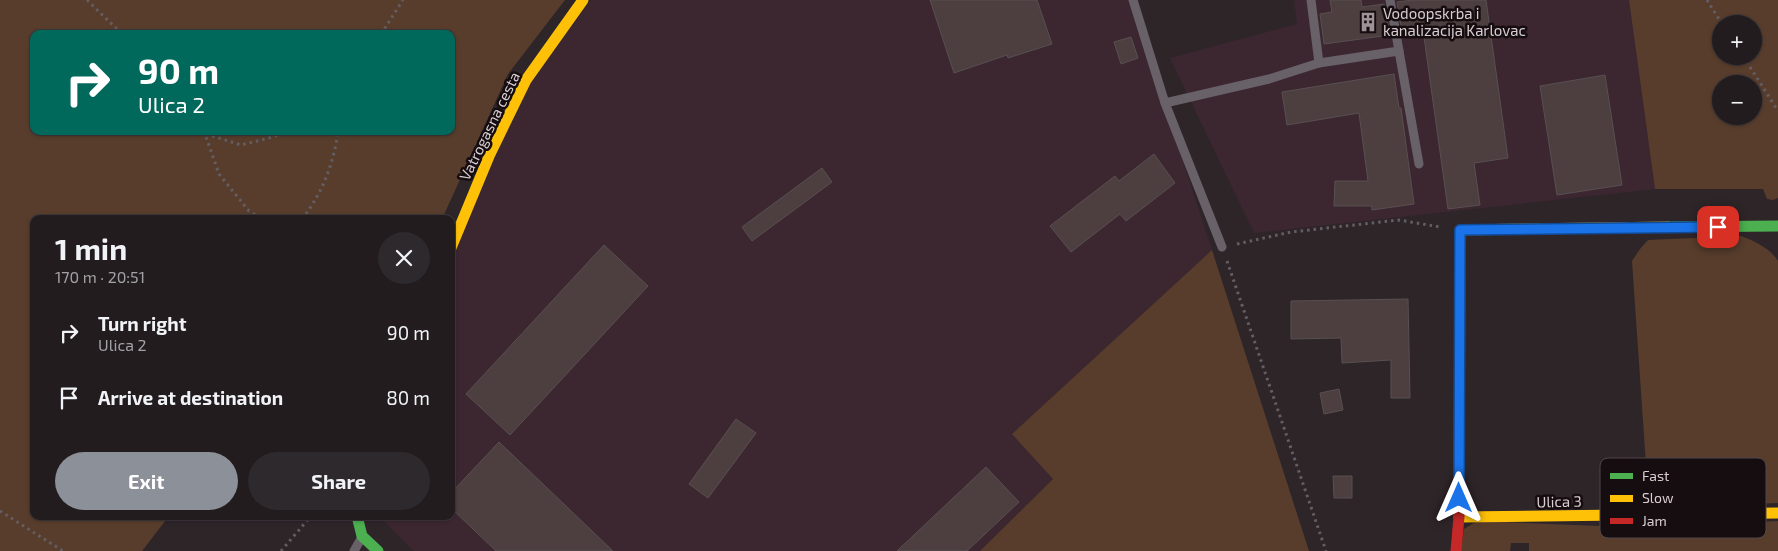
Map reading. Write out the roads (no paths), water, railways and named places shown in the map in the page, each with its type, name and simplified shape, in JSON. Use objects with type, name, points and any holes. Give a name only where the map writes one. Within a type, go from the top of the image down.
[{"type":"street","name":"Vatrogasna cesta","points":[[455,238],[490,154],[526,80],[583,0]]},
{"type":"street","points":[[1456,551],[1459,517],[1460,230],[1778,226]]},
{"type":"street","name":"Ulica 3","points":[[1459,517],[1600,515]]},
{"type":"street","points":[[358,520],[362,536],[378,551]]},
{"type":"lane","points":[[1133,0],[1166,103],[1222,247]]},
{"type":"lane","points":[[1311,0],[1319,63]]},
{"type":"lane","points":[[1390,0],[1419,164]]},
{"type":"lane","points":[[1166,103],[1268,78],[1319,63],[1399,52]]},
{"type":"lane","points":[[354,551],[362,536]]},
{"type":"place","name":"Vodoopskrba i kanalizacija Karlovac","points":[[1368,22]]}]
